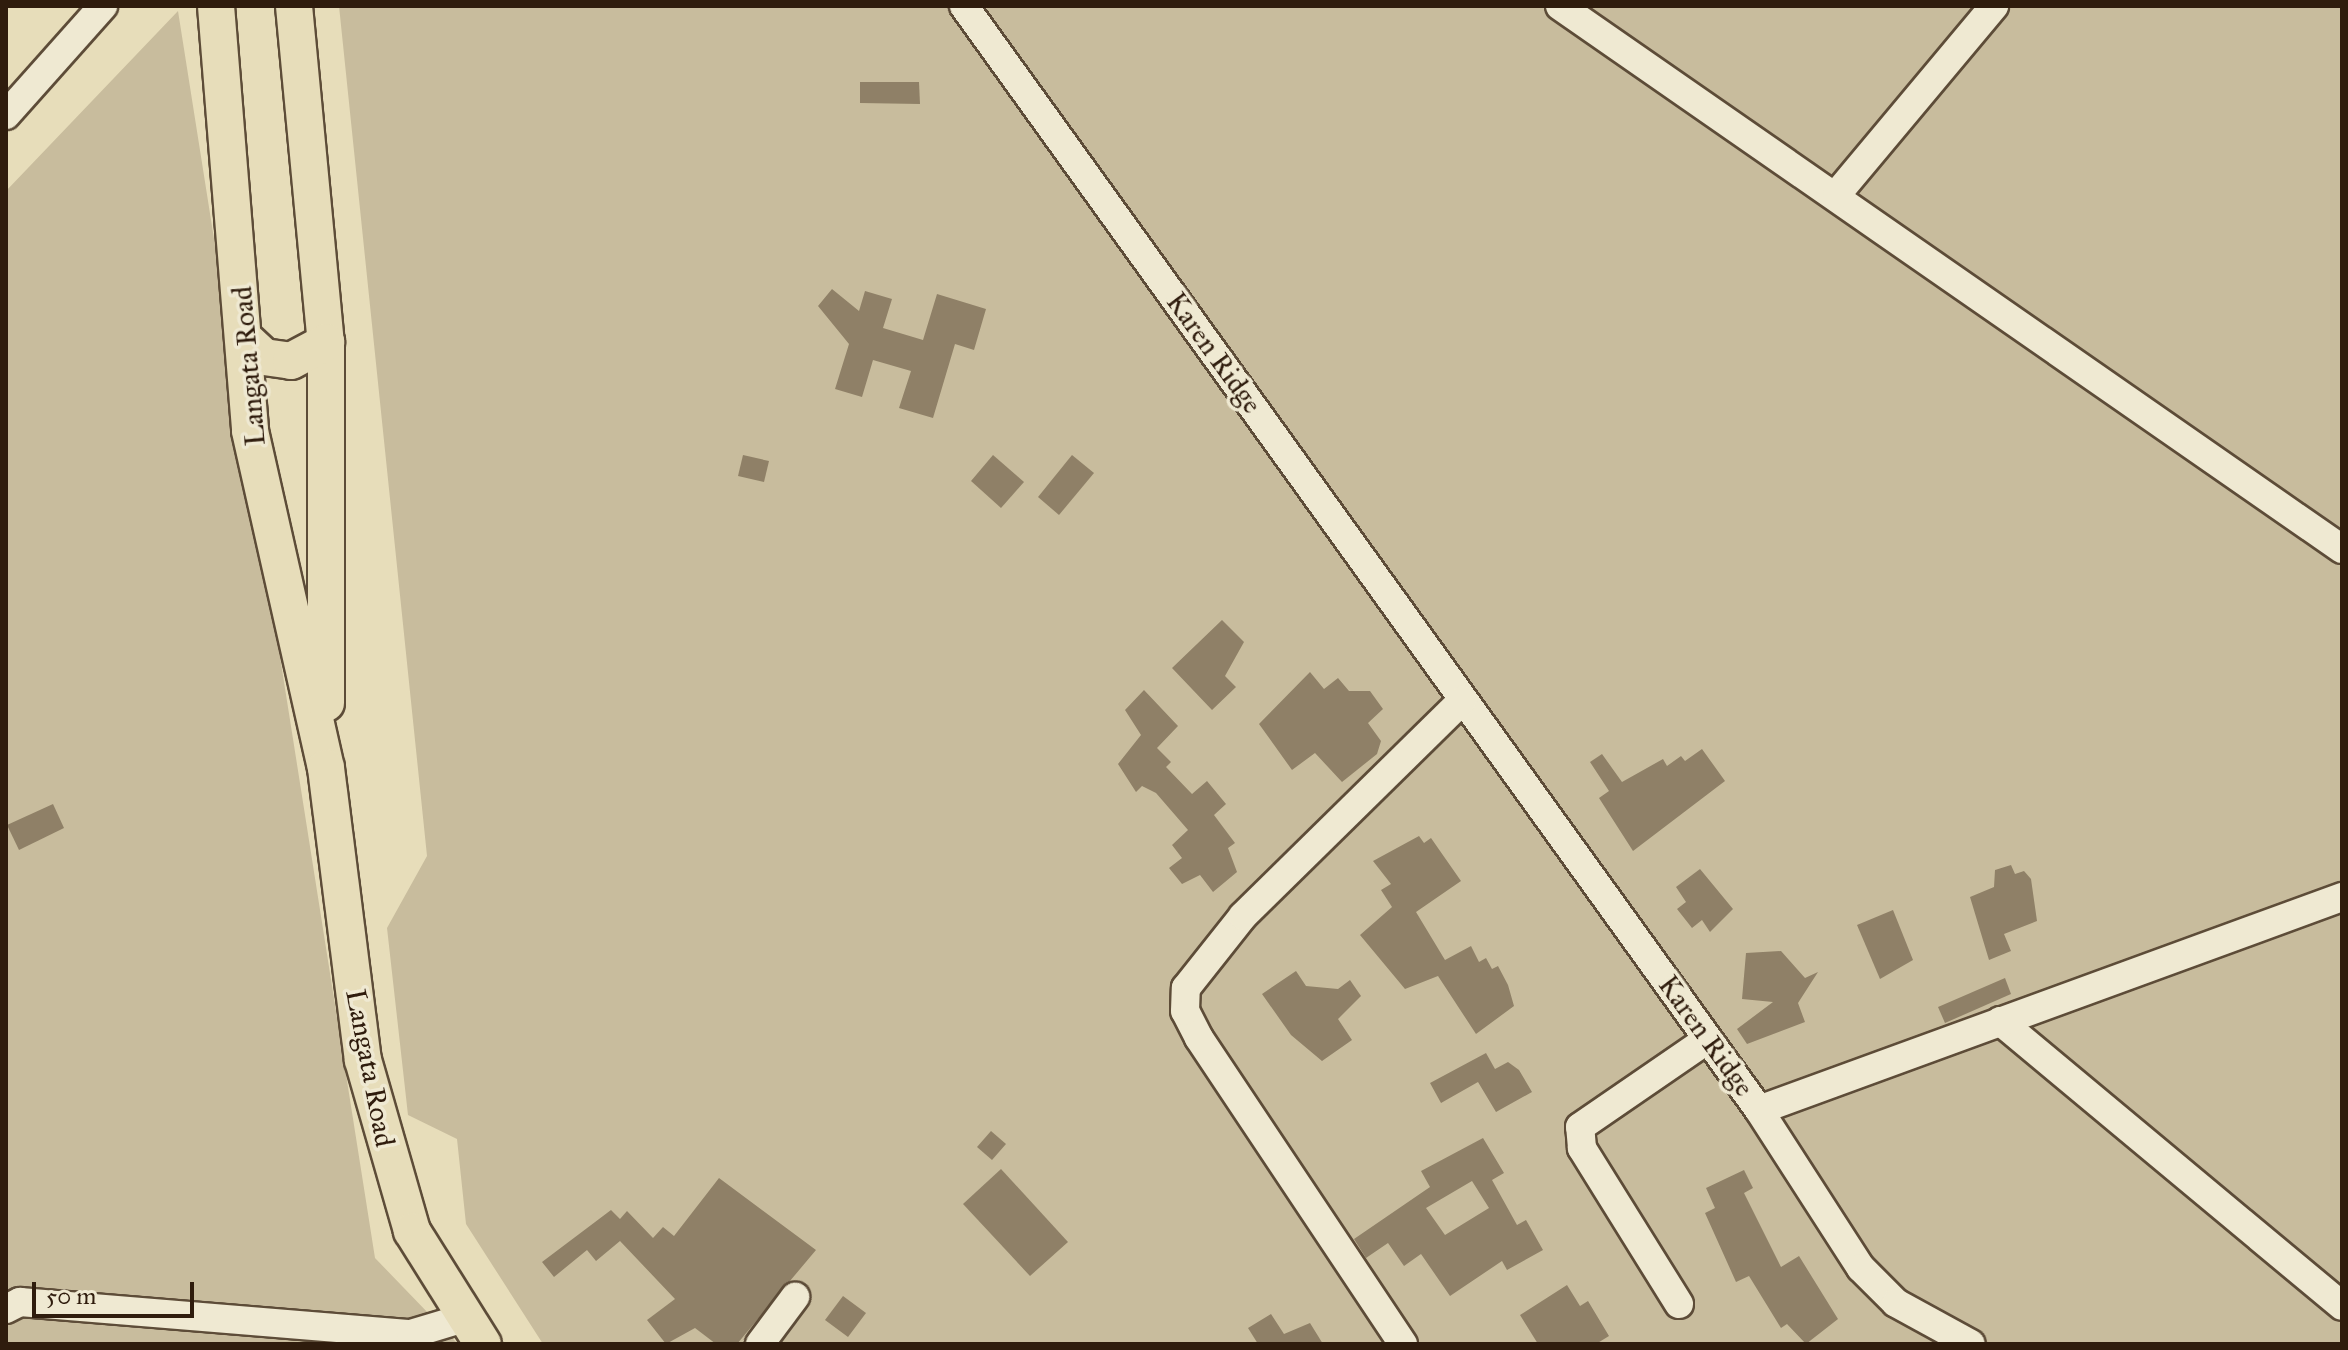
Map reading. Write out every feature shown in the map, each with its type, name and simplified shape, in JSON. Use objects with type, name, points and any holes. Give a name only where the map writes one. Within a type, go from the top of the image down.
[{"type":"main road","name":"Langata Road","points":[[216,6],[248,342],[250,431],[326,768],[363,1060],[383,1147],[412,1231],[470,1334]]},
{"type":"main road","name":"Langata Road","points":[[294,6],[326,342],[326,768]]},
{"type":"main road","points":[[248,342],[264,357],[291,361],[326,342]]},
{"type":"street","points":[[6,115],[103,6]]},
{"type":"street","name":"Karen Ridge","points":[[964,6],[1759,1110],[1861,1268],[1896,1303],[1971,1344]]},
{"type":"street","points":[[1560,6],[1837,194],[2057,357],[2342,549]]},
{"type":"street","points":[[1837,194],[1994,6]]},
{"type":"street","points":[[1403,1344],[1199,1038],[1185,1011],[1186,988],[1243,916],[1463,700]]},
{"type":"street","points":[[1759,1110],[2342,897]]},
{"type":"street","points":[[2000,1021],[2342,1306]]},
{"type":"street","points":[[1679,1304],[1582,1148],[1580,1127],[1708,1039]]},
{"type":"street","points":[[760,1344],[795,1297]]},
{"type":"street","points":[[6,1309],[20,1302],[411,1334],[470,1334]]},
{"type":"shaded area","points":[[339,6],[2342,6],[2342,1344],[543,1344],[466,1224],[457,1139],[408,1115],[387,928],[427,856]]},
{"type":"shaded area","points":[[178,11],[375,1258],[458,1344],[6,1344],[6,191]]},
{"type":"building","points":[[860,82],[919,82],[920,104],[860,103]]},
{"type":"building","points":[[832,289],[859,311],[865,291],[892,299],[883,328],[923,340],[937,294],[986,309],[974,350],[955,344],[933,418],[899,408],[911,371],[873,360],[862,397],[835,389],[849,344],[818,306]]},
{"type":"building","points":[[743,455],[769,461],[764,482],[738,476]]},
{"type":"building","points":[[993,455],[1024,482],[1001,508],[971,481]]},
{"type":"building","points":[[1072,455],[1094,473],[1059,515],[1038,497]]},
{"type":"building","points":[[1222,620],[1244,642],[1225,676],[1236,687],[1212,710],[1172,668]]},
{"type":"building","points":[[1310,672],[1324,689],[1338,678],[1349,691],[1370,691],[1383,709],[1368,723],[1381,741],[1377,754],[1342,782],[1315,753],[1292,770],[1259,724]]},
{"type":"building","points":[[1144,690],[1178,726],[1157,748],[1171,762],[1166,767],[1192,794],[1207,781],[1226,804],[1214,815],[1235,843],[1228,848],[1237,872],[1213,892],[1200,875],[1182,884],[1169,868],[1182,858],[1172,845],[1188,830],[1156,793],[1142,786],[1136,792],[1118,764],[1141,735],[1125,710]]},
{"type":"building","points":[[1702,749],[1725,781],[1633,851],[1599,798],[1609,791],[1590,762],[1602,754],[1622,782],[1663,759],[1667,766],[1681,756],[1685,761]]},
{"type":"building","points":[[53,804],[64,828],[19,850],[7,825]]},
{"type":"building","points":[[1419,836],[1424,843],[1431,838],[1461,881],[1416,912],[1445,960],[1471,946],[1479,962],[1486,958],[1492,969],[1498,966],[1508,985],[1514,1006],[1476,1034],[1438,976],[1405,989],[1360,935],[1392,907],[1381,890],[1391,884],[1373,861]]},
{"type":"building","points":[[2011,865],[2015,874],[2024,871],[2031,879],[2037,921],[2004,934],[2011,951],[1989,960],[1970,897],[1994,887],[1995,870]]},
{"type":"building","points":[[1700,869],[1733,909],[1710,932],[1702,920],[1692,928],[1677,909],[1686,902],[1676,887]]},
{"type":"building","points":[[1893,910],[1913,960],[1880,979],[1857,925]]},
{"type":"building","points":[[1781,951],[1805,978],[1818,972],[1798,1003],[1805,1022],[1747,1044],[1737,1029],[1773,1002],[1742,999],[1746,953]]},
{"type":"building","points":[[1296,971],[1306,986],[1338,989],[1350,980],[1361,996],[1338,1019],[1352,1040],[1322,1061],[1291,1035],[1262,994]]},
{"type":"building","points":[[2005,978],[2011,994],[1945,1023],[1938,1007]]},
{"type":"building","points":[[1486,1053],[1495,1069],[1508,1062],[1519,1070],[1532,1092],[1496,1112],[1478,1082],[1441,1103],[1430,1083]]},
{"type":"building","points":[[991,1131],[1006,1144],[992,1160],[977,1147]]},
{"type":"building","points":[[1483,1138],[1504,1173],[1492,1180],[1517,1225],[1526,1220],[1543,1250],[1507,1270],[1502,1261],[1450,1296],[1421,1254],[1404,1266],[1388,1243],[1366,1258],[1354,1239],[1430,1187],[1421,1171]],"holes":[[[1472,1181],[1489,1208],[1445,1235],[1426,1208]]]},
{"type":"building","points":[[1001,1169],[1068,1242],[1030,1276],[963,1204]]},
{"type":"building","points":[[1744,1170],[1753,1188],[1744,1193],[1781,1267],[1799,1256],[1838,1319],[1806,1344],[1787,1324],[1781,1328],[1749,1276],[1736,1282],[1705,1213],[1715,1208],[1706,1188]]},
{"type":"building","points":[[719,1178],[816,1250],[737,1344],[716,1344],[695,1328],[666,1344],[647,1320],[675,1299],[620,1241],[596,1261],[587,1250],[554,1277],[542,1262],[611,1210],[620,1219],[627,1211],[653,1238],[663,1227],[674,1236]]},
{"type":"building","points":[[1567,1285],[1580,1306],[1588,1301],[1609,1336],[1596,1344],[1538,1344],[1520,1315]]},
{"type":"building","points":[[843,1296],[866,1313],[848,1337],[825,1320]]},
{"type":"building","points":[[1271,1314],[1284,1334],[1310,1323],[1323,1344],[1258,1344],[1248,1328]]}]
